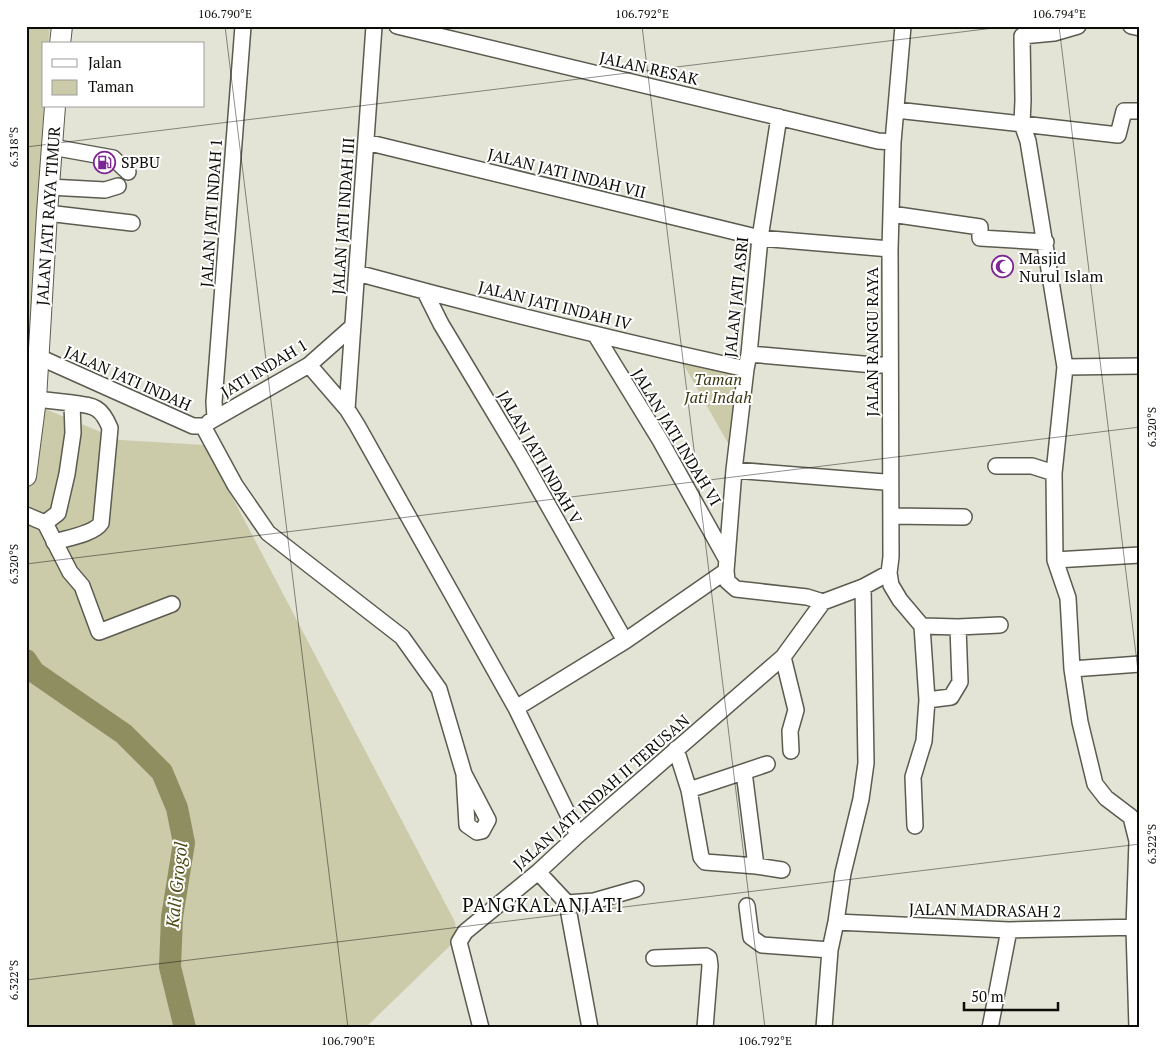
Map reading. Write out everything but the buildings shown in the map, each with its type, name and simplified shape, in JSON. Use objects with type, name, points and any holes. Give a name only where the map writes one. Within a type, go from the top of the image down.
[{"type":"main road","points":[[60,42],[62,26]]},
{"type":"main road","name":"JALAN JATI RAYA TIMUR","points":[[26,476],[28,473],[36,399],[46,213],[55,108]]},
{"type":"street","name":"JALAN JATI INDAH 1","points":[[209,422],[214,402],[243,26]]},
{"type":"street","name":"JALAN JATI INDAH III","points":[[347,409],[374,26]]},
{"type":"street","name":"JALAN RESAK","points":[[397,26],[878,141],[893,142]]},
{"type":"street","name":"JALAN RANGU RAYA","points":[[889,573],[891,557],[890,248],[893,142],[904,26]]},
{"type":"street","points":[[1078,26],[1054,33],[1022,36],[1024,100],[1022,124],[1028,141],[1046,242],[1065,367],[1054,473],[1054,560],[1068,598],[1072,669],[1080,722],[1095,784],[1106,798],[1135,816],[1137,841],[1137,1028]]},
{"type":"street","points":[[1131,26],[1140,28]]},
{"type":"street","points":[[896,110],[1118,135],[1124,111],[1140,110]]},
{"type":"street","name":"JALAN JATI ASRI","points":[[727,565],[734,470],[760,238],[778,117]]},
{"type":"street","name":"JALAN JATI INDAH VII","points":[[366,142],[760,238],[890,248]]},
{"type":"street","points":[[52,147],[112,158],[128,172]]},
{"type":"street","points":[[49,188],[105,190],[118,186]]},
{"type":"street","points":[[46,213],[132,223]]},
{"type":"street","points":[[891,214],[980,227],[980,238],[1046,242]]},
{"type":"street","name":"JALAN JATI INDAH IV","points":[[357,273],[425,292],[595,334],[747,361],[890,365]]},
{"type":"street","name":"JALAN JATI INDAH V","points":[[425,292],[441,324],[522,459],[624,640]]},
{"type":"street","name":"JATI INDAH 1","points":[[209,422],[309,365],[353,326]]},
{"type":"street","name":"JALAN JATI INDAH VI","points":[[595,334],[660,440],[727,565],[727,581],[736,589],[824,602]]},
{"type":"street","name":"JALAN JATI INDAH","points":[[39,357],[193,426],[209,422]]},
{"type":"street","points":[[309,365],[347,409],[516,708],[578,835]]},
{"type":"street","points":[[1065,367],[1140,366]]},
{"type":"street","points":[[36,399],[90,405],[104,414],[110,428],[101,523],[98,527],[77,536],[54,542]]},
{"type":"street","points":[[45,523],[58,512],[67,474],[73,433],[72,403]]},
{"type":"street","points":[[209,422],[235,486],[268,533],[402,637],[439,689],[464,774]]},
{"type":"street","points":[[996,466],[1032,466],[1054,473]]},
{"type":"street","points":[[734,470],[890,481]]},
{"type":"street","points":[[26,514],[45,523],[70,572],[82,586],[99,632],[172,604]]},
{"type":"street","points":[[891,516],[964,517]]},
{"type":"street","points":[[1054,560],[1140,555]]},
{"type":"street","points":[[516,708],[624,640],[727,565]]},
{"type":"street","points":[[824,602],[863,587],[889,573],[891,585],[900,600],[922,626],[927,700],[924,741],[913,777],[915,826]]},
{"type":"street","points":[[824,1028],[830,950],[843,873],[861,799],[866,763],[863,587]]},
{"type":"street","name":"JALAN JATI INDAH II TERUSAN","points":[[481,1028],[459,942],[465,932],[538,872],[782,657],[824,602]]},
{"type":"street","points":[[922,626],[1000,625]]},
{"type":"street","points":[[927,700],[951,697],[960,682],[958,627]]},
{"type":"street","points":[[782,657],[796,710],[790,731],[791,751]]},
{"type":"street","points":[[1072,669],[1140,664]]},
{"type":"street","points":[[676,749],[689,790],[701,857],[705,862],[782,870]]},
{"type":"street","points":[[689,790],[767,764]]},
{"type":"street","points":[[744,772],[756,866]]},
{"type":"street","points":[[538,872],[567,903],[590,1028]]},
{"type":"street","points":[[567,903],[594,901],[636,889]]},
{"type":"street","points":[[747,906],[751,937],[762,945],[830,950]]},
{"type":"street","name":"JALAN MADRASAH 2","points":[[836,922],[1009,930],[1137,928]]},
{"type":"street","points":[[990,1028],[1009,930]]},
{"type":"street","points":[[654,958],[706,956],[709,958],[705,1028]]},
{"type":"green space","points":[[26,26],[50,26],[48,42],[42,42],[42,108],[44,108],[26,383]]},
{"type":"green space","name":"Taman Jati Indah","points":[[681,360],[738,374],[729,445]]},
{"type":"green space","points":[[26,401],[120,440],[205,445],[455,922],[457,939],[365,1028],[26,1028]]},
{"type":"waterway","name":"Kali Grogol","points":[[26,660],[34,672],[124,734],[162,772],[177,808],[184,843],[172,917],[170,967],[185,1028]]},
{"type":"place","name":"SPBU","points":[[105,162]]},
{"type":"place","name":"Masjid Nurul Islam","points":[[1003,267]]},
{"type":"district","name":"PANGKALANJATI","points":[[543,905]]}]
